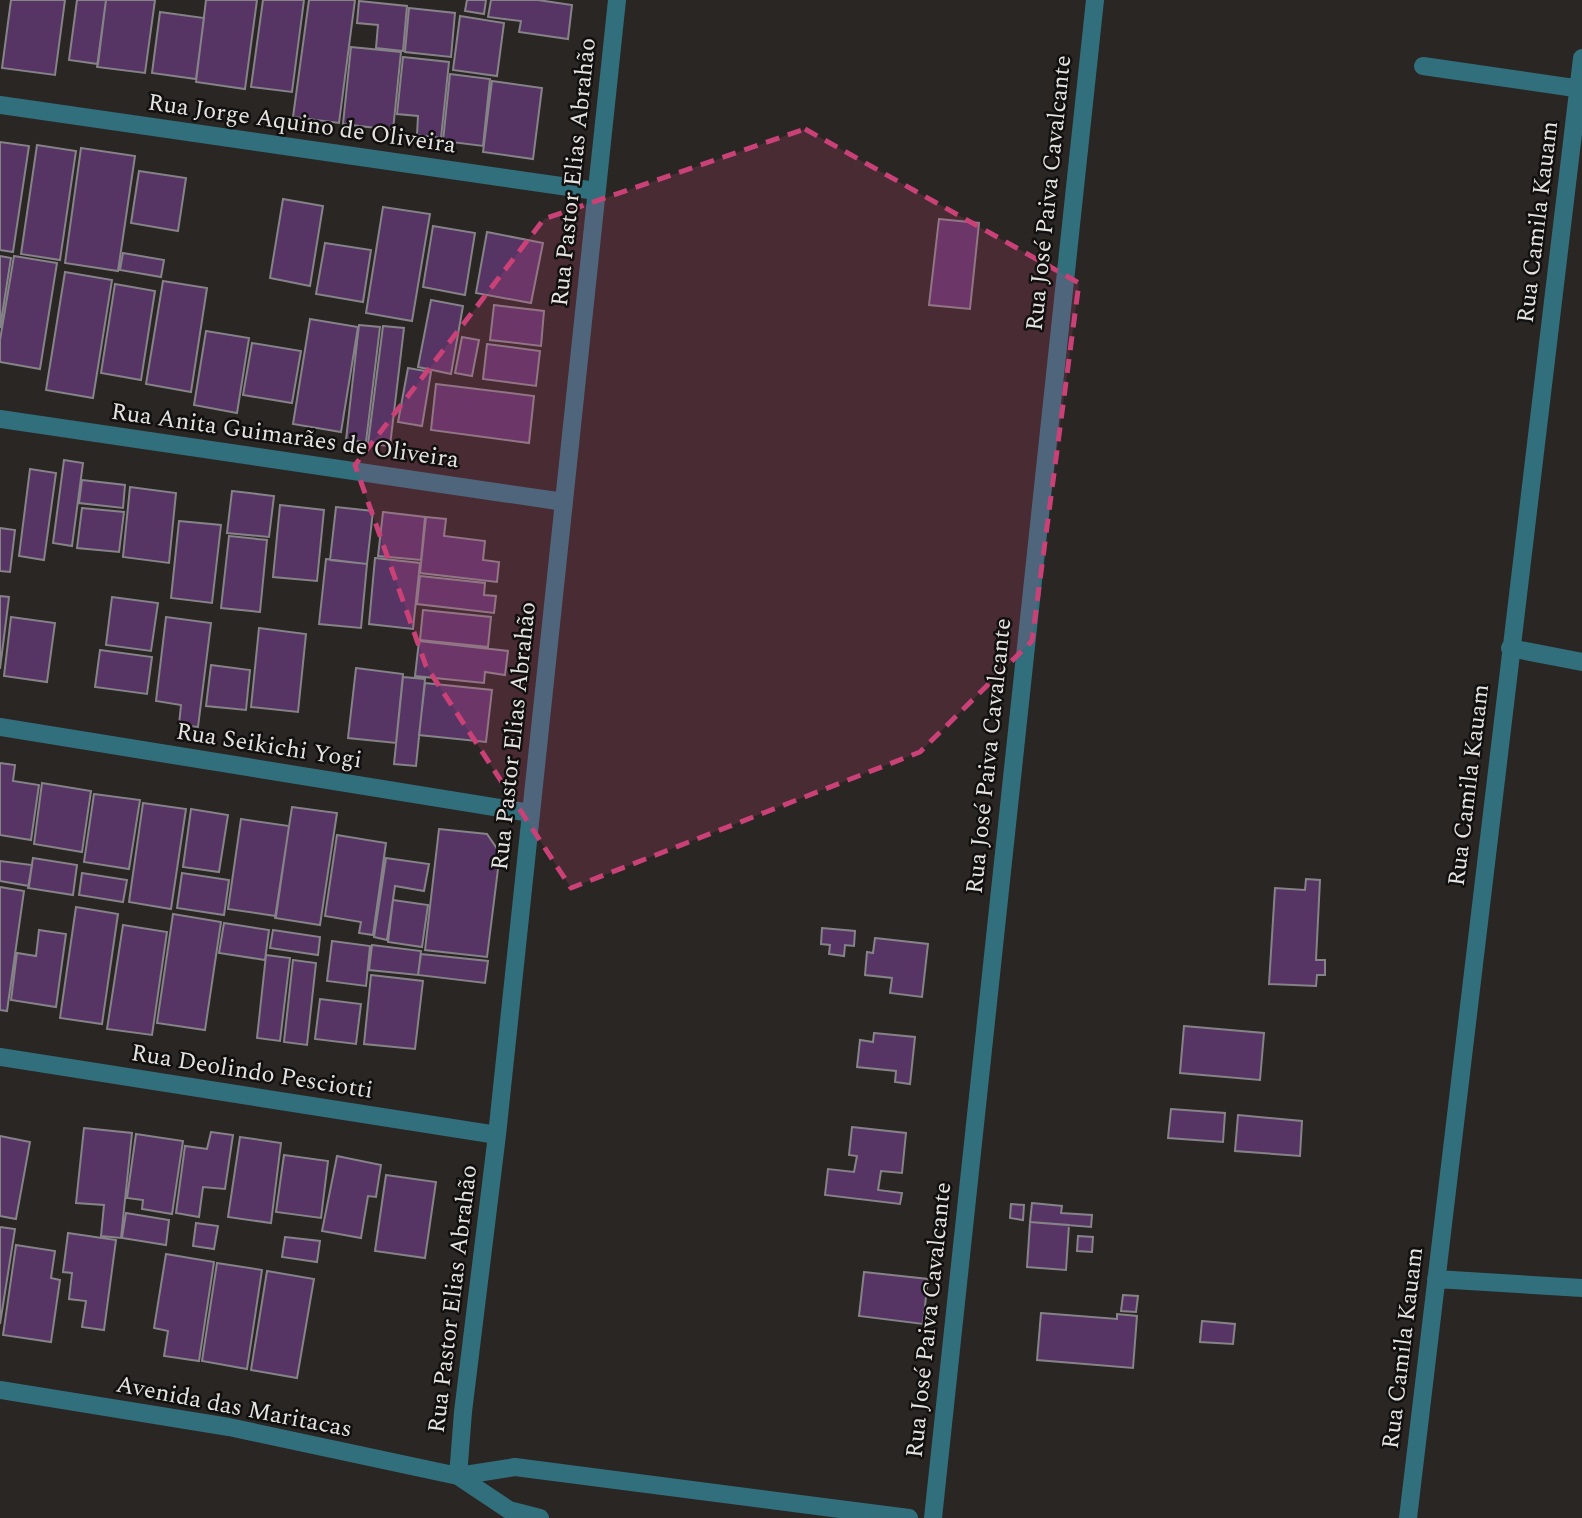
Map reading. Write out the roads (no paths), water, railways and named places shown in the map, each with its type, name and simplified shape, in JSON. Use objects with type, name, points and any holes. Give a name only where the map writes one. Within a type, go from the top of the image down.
[{"type":"street","name":"Rua Pastor Elias Abrahão","points":[[458,1476],[463,1412],[497,1135],[617,0]]},
{"type":"street","name":"Rua José Paiva Cavalcante","points":[[933,1518],[1095,0]]},
{"type":"street","name":"Rua Camila Kauam","points":[[1408,1518],[1582,58]]},
{"type":"street","points":[[1423,66],[1580,89]]},
{"type":"street","name":"Rua Jorge Aquino de Oliveira","points":[[0,105],[596,191]]},
{"type":"street","name":"Rua Anita Guimarães de Oliveira","points":[[0,419],[564,502]]},
{"type":"street","points":[[1510,648],[1582,662]]},
{"type":"street","name":"Rua Seikichi Yogi","points":[[0,727],[531,813]]},
{"type":"street","name":"Rua Deolindo Pesciotti","points":[[0,1058],[497,1135]]},
{"type":"street","points":[[1436,1279],[1582,1288]]},
{"type":"street","name":"Avenida das Maritacas","points":[[0,1390],[229,1427],[458,1476],[515,1467],[909,1518]]},
{"type":"street","name":"Avenida das Maritacas","points":[[458,1476],[509,1510],[540,1518]]}]
